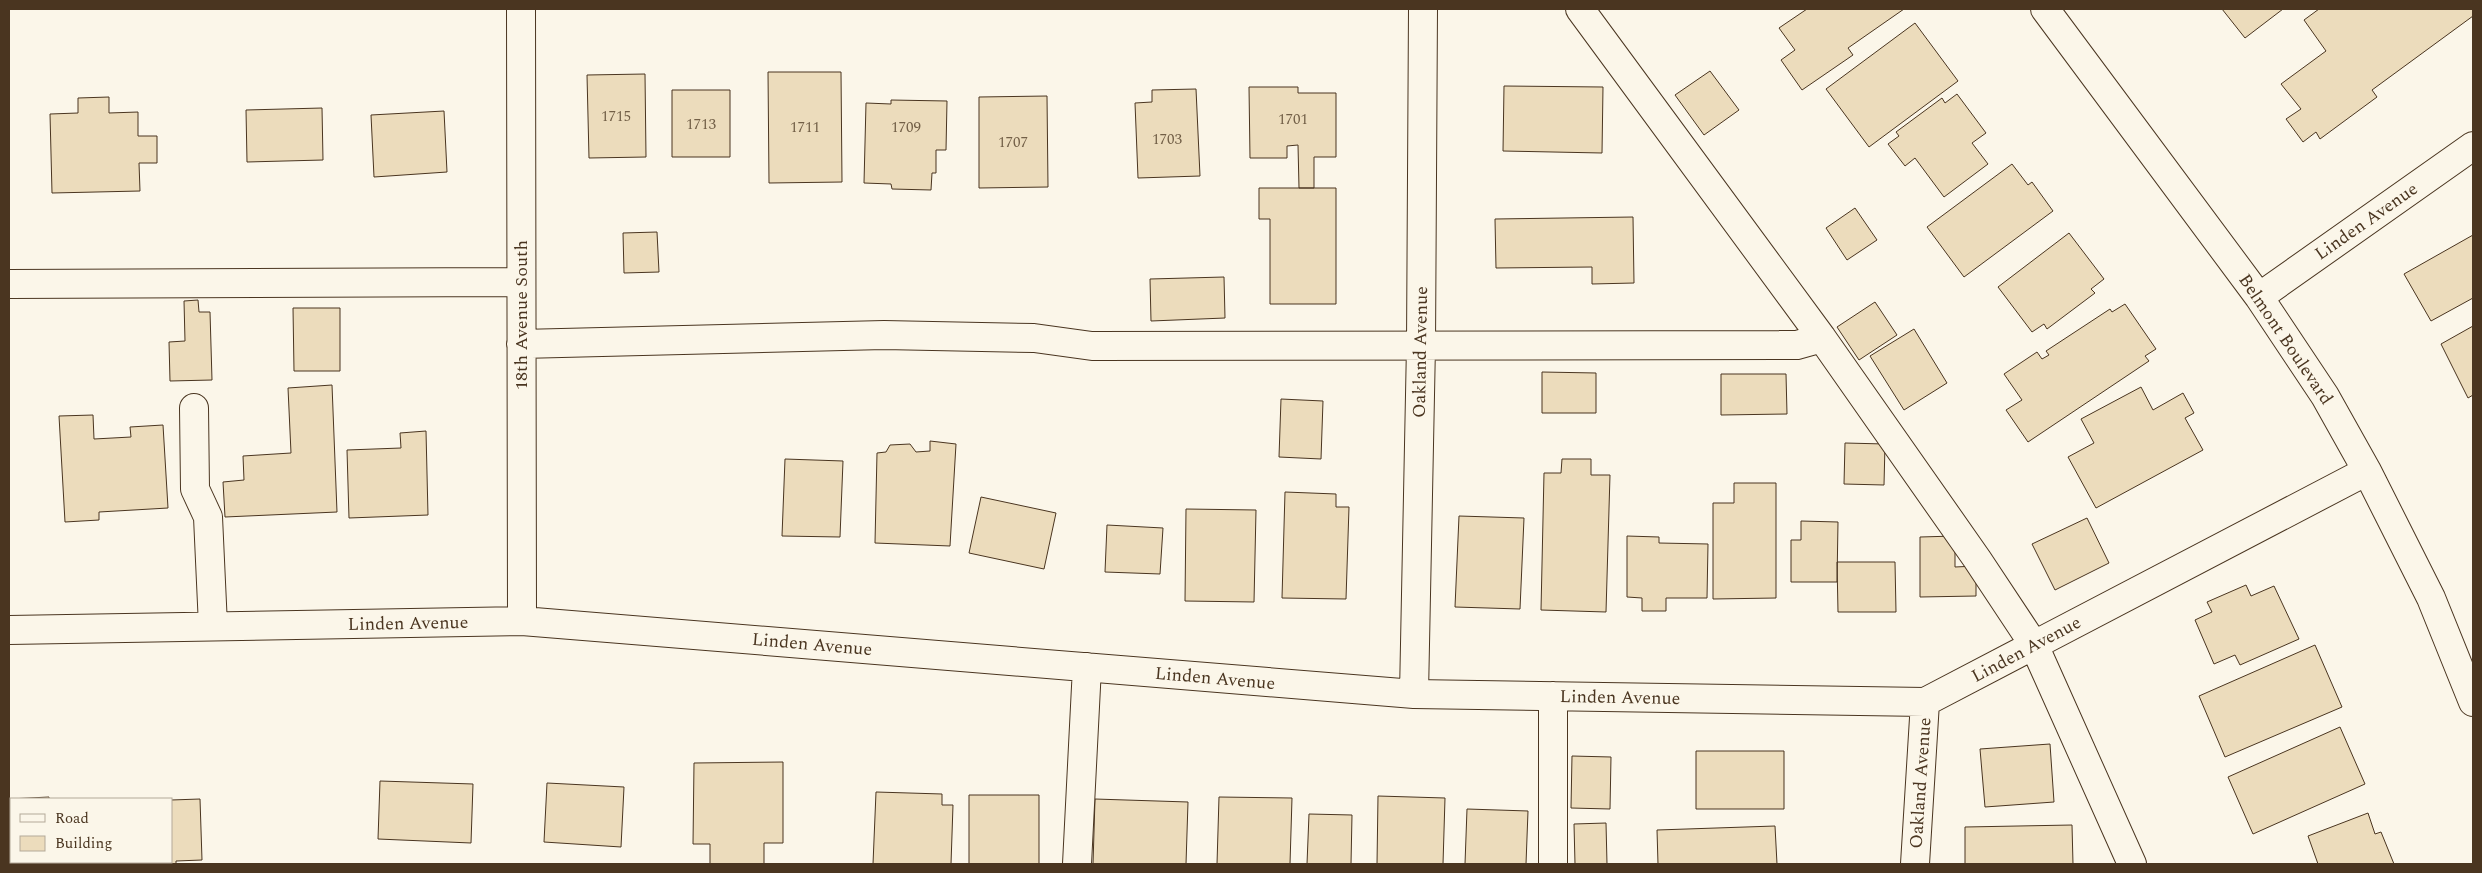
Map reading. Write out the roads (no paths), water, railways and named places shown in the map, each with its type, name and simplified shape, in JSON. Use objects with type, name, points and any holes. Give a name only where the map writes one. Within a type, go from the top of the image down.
[{"type":"street","name":"18th Avenue South","points":[[521,9],[522,621]]},
{"type":"street","name":"Oakland Avenue","points":[[1414,694],[1421,345],[1423,9]]},
{"type":"street","points":[[1580,9],[1822,338],[1978,559],[2034,645],[2132,864]]},
{"type":"street","name":"Belmont Boulevard","points":[[2045,9],[2259,297],[2325,396],[2367,471],[2431,598],[2473,702]]},
{"type":"street","name":"Linden Avenue","points":[[2259,297],[2473,146]]},
{"type":"street","points":[[9,284],[521,282]]},
{"type":"street","points":[[521,344],[884,335],[1034,338],[1092,346],[1797,345],[1822,338]]},
{"type":"street","points":[[194,408],[195,489],[208,517],[213,626]]},
{"type":"street","name":"Linden Avenue","points":[[9,630],[522,621],[1414,694],[1925,702],[2367,471]]},
{"type":"street","points":[[1078,864],[1087,667]]},
{"type":"street","points":[[1553,696],[1553,864]]},
{"type":"street","name":"Oakland Avenue","points":[[1915,864],[1925,702]]}]
